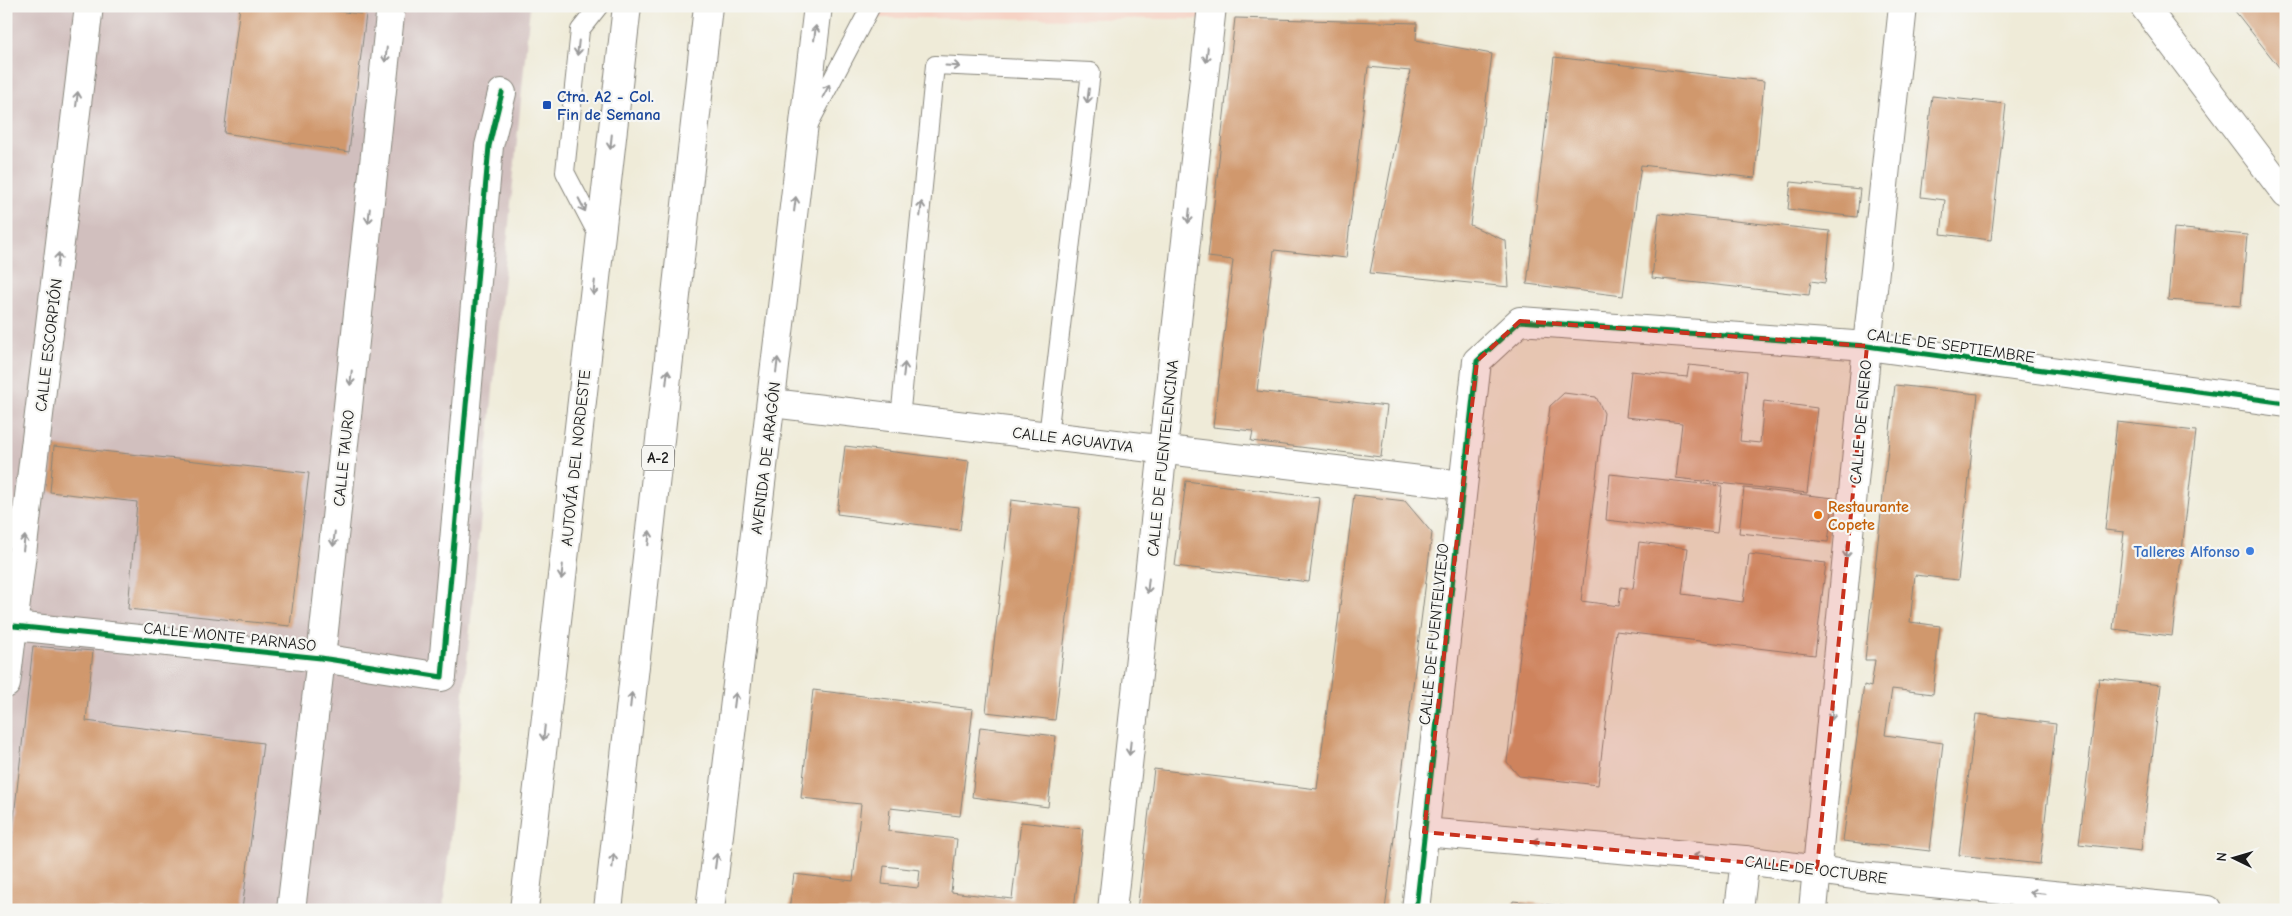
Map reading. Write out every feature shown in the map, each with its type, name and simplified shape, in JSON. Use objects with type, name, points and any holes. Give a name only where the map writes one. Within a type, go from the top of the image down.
[{"type":"main road","name":"CALLE ESCORPIÓN","points":[[6,684],[88,6]]},
{"type":"main road","name":"CALLE TAURO","points":[[291,910],[321,658],[391,6]]},
{"type":"main road","name":"AUTOVÍA DEL NORDESTE","points":[[524,910],[627,6]]},
{"type":"main road","name":"A-2","points":[[608,910],[708,6]]},
{"type":"main road","name":"AVENIDA DE ARAGÓN","points":[[710,910],[818,6]]},
{"type":"main road","name":"CALLE DE FUENTELENCINA","points":[[1112,910],[1212,6]]},
{"type":"main road","name":"CALLE DE ENERO","points":[[1813,910],[1867,346],[1903,6]]},
{"type":"main road","points":[[2144,6],[2286,194]]},
{"type":"main road","name":"CALLE MONTE PARNASO","points":[[14,626],[321,658],[442,678],[489,146],[502,93]]},
{"type":"main road","name":"CALLE DE SEPTIEMBRE","points":[[1477,361],[1520,321],[1867,346],[2286,403]]},
{"type":"main road","name":"CALLE DE FUENTELVIEJO","points":[[1416,910],[1477,361]]},
{"type":"main road","name":"CALLE AGUAVIVA","points":[[772,403],[1462,485]]},
{"type":"main road","name":"CALLE DE OCTUBRE","points":[[1424,832],[1745,860],[1817,868],[1860,876],[2207,910]]},
{"type":"main road","points":[[1739,910],[1745,860]]},
{"type":"lane","points":[[599,6],[580,30],[565,172],[600,240]]},
{"type":"lane","points":[[803,134],[871,6]]},
{"type":"lane","points":[[900,419],[935,65],[1090,72],[1048,436]]},
{"type":"highlighted area","points":[[1520,321],[1867,346],[1817,869],[1424,832],[1477,361]]},
{"type":"shaded area","points":[[6,6],[530,6],[443,910],[6,910]]},
{"type":"shaded area","points":[[873,6],[1225,6],[1224,21],[1183,19],[872,18]]},
{"type":"building","points":[[240,6],[294,6],[361,14],[362,6],[367,6],[349,152],[224,133]]},
{"type":"building","points":[[2231,6],[2286,6],[2286,76]]},
{"type":"building","points":[[1235,18],[1417,23],[1416,40],[1492,54],[1470,225],[1506,241],[1509,287],[1370,273],[1410,71],[1368,67],[1346,258],[1274,250],[1257,391],[1387,406],[1381,457],[1251,441],[1253,431],[1213,427],[1233,260],[1208,257]]},
{"type":"building","points":[[1554,57],[1764,81],[1755,178],[1641,165],[1623,296],[1527,284]]},
{"type":"building","points":[[1932,96],[2006,104],[1991,240],[1941,234],[1945,200],[1921,197]]},
{"type":"building","points":[[1791,182],[1860,189],[1857,217],[1788,209]]},
{"type":"building","points":[[1659,213],[1830,231],[1825,283],[1811,281],[1809,295],[1652,278]]},
{"type":"building","points":[[2174,228],[2247,235],[2241,306],[2168,300]]},
{"type":"building","points":[[1689,365],[1747,371],[1740,441],[1760,443],[1764,401],[1817,408],[1807,493],[1676,478],[1682,423],[1626,417],[1631,371],[1687,377]]},
{"type":"building","points":[[1895,385],[1978,394],[1958,580],[1915,575],[1910,622],[1940,626],[1933,694],[1892,689],[1885,735],[1943,743],[1930,851],[1843,841],[1864,685],[1871,687],[1875,660],[1865,660]]},
{"type":"building","points":[[1564,393],[1596,397],[1604,413],[1581,601],[1619,606],[1621,587],[1633,589],[1639,542],[1688,548],[1682,594],[1743,602],[1749,554],[1826,563],[1815,655],[1616,631],[1598,785],[1519,776],[1507,762],[1550,406]]},
{"type":"building","points":[[2117,422],[2196,431],[2172,636],[2113,629],[2124,532],[2105,530]]},
{"type":"building","points":[[54,446],[309,473],[290,626],[128,609],[137,502],[50,492]]},
{"type":"building","points":[[845,446],[969,461],[960,530],[837,514]]},
{"type":"building","points":[[1610,474],[1722,486],[1717,533],[1606,520]]},
{"type":"building","points":[[1186,481],[1320,498],[1309,582],[1175,566]]},
{"type":"building","points":[[1744,488],[1834,498],[1828,542],[1739,533]]},
{"type":"building","points":[[1354,495],[1405,501],[1432,533],[1385,910],[1137,910],[1154,769],[1317,789]]},
{"type":"building","points":[[1011,500],[1080,508],[1055,720],[986,712]]},
{"type":"building","points":[[33,646],[93,651],[86,721],[263,743],[242,910],[6,910],[6,889]]},
{"type":"building","points":[[2099,678],[2161,685],[2141,851],[2079,844]]},
{"type":"building","points":[[813,690],[973,709],[960,816],[890,808],[888,831],[957,839],[951,892],[1012,899],[1021,822],[1083,829],[1074,910],[789,910],[794,874],[853,881],[861,804],[801,798]],"holes":[[[884,866],[920,870],[918,888],[882,884]]]},
{"type":"building","points":[[1976,714],[2056,724],[2040,864],[1959,855]]},
{"type":"building","points":[[980,727],[1056,736],[1048,807],[972,797]]},
{"type":"building","points":[[1513,901],[1580,908],[1580,910],[1512,910]]},
{"type":"cycle path","points":[[14,626],[321,658],[442,677],[489,146],[502,93]]},
{"type":"cycle path","points":[[1416,910],[1477,361],[1520,321],[1867,346],[2286,403]]},
{"type":"place","name":"Ctra. A2 - Col. Fin de Semana","points":[[547,105]]},
{"type":"place","name":"Restaurante Copete","points":[[1818,515]]},
{"type":"place","name":"Talleres Alfonso","points":[[2250,551]]}]
